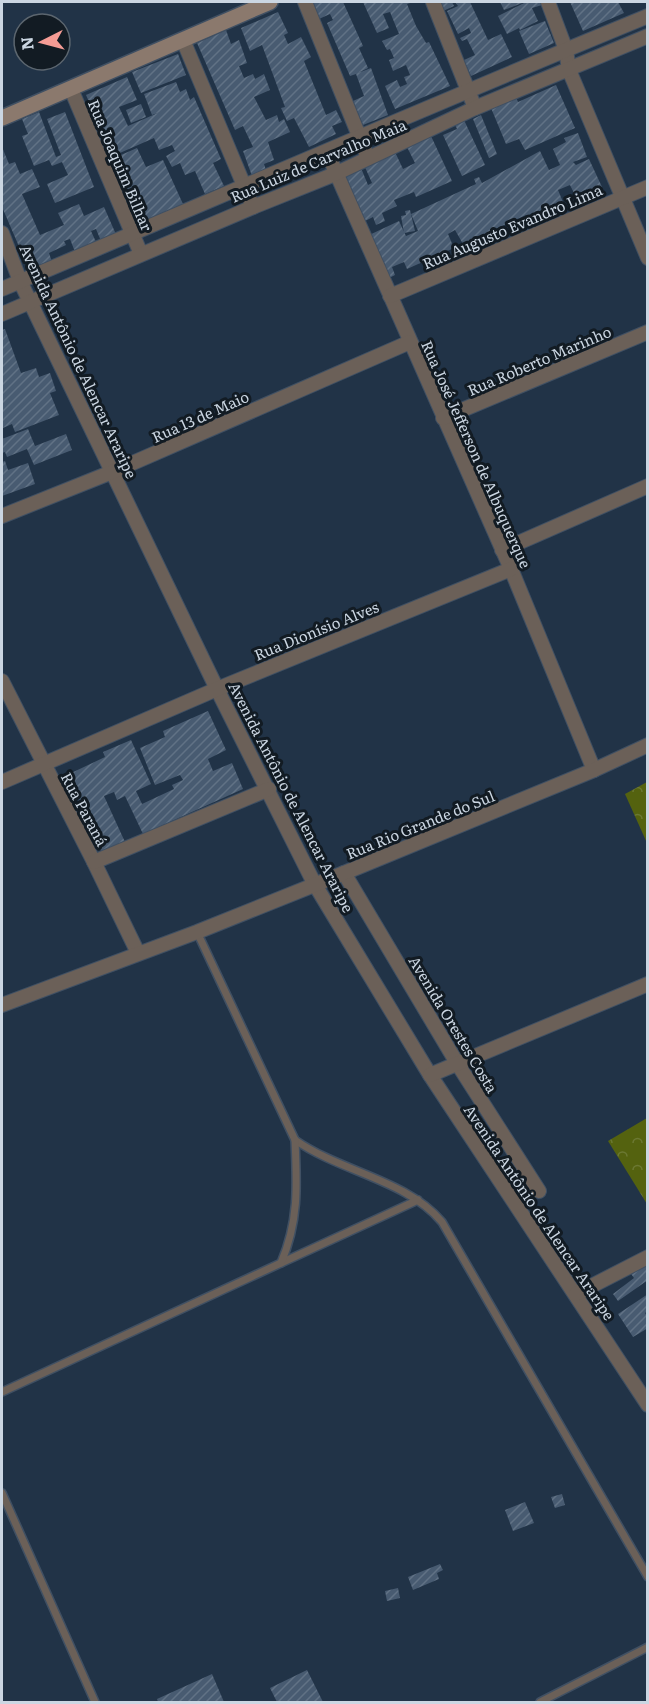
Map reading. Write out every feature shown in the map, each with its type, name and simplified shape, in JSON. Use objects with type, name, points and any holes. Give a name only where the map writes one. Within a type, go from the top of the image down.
[{"type":"street","points":[[2,118],[270,2]]},
{"type":"street","points":[[305,2],[368,158]]},
{"type":"street","points":[[432,2],[475,108]]},
{"type":"street","points":[[548,2],[566,50],[569,70],[648,258]]},
{"type":"street","name":"Rua Luiz de Carvalho Maia","points":[[2,289],[468,90],[648,16]]},
{"type":"street","name":"Rua Luiz de Carvalho Maia","points":[[2,315],[141,254],[335,174],[475,108],[648,36]]},
{"type":"street","points":[[183,40],[253,207]]},
{"type":"street","name":"Rua Joaquim Bilhar","points":[[70,89],[141,254]]},
{"type":"street","name":"Rua José Jefferson de Albuquerque","points":[[327,152],[511,568],[594,770]]},
{"type":"street","name":"Rua Augusto Evandro Lima","points":[[390,296],[648,187]]},
{"type":"street","name":"Avenida Antônio de Alencar Araripe","points":[[2,233],[30,303],[314,884],[430,1075],[511,1201],[576,1294],[648,1405]]},
{"type":"street","name":"Rua Roberto Marinho","points":[[444,418],[648,332]]},
{"type":"street","name":"Rua 13 de Maio","points":[[2,516],[112,472],[410,342]]},
{"type":"street","points":[[502,550],[648,486]]},
{"type":"street","name":"Rua Dionísio Alves","points":[[2,782],[217,689],[511,568]]},
{"type":"street","name":"Rua Paraná","points":[[2,681],[138,953]]},
{"type":"street","name":"Rua Rio Grande do Sul","points":[[2,1005],[197,932],[344,873],[594,770],[648,745]]},
{"type":"street","points":[[94,862],[269,789]]},
{"type":"street","name":"Avenida Orestes Costa","points":[[344,873],[457,1063],[539,1191]]},
{"type":"street","points":[[430,1075],[648,984]]},
{"type":"street","points":[[576,1294],[648,1257]]},
{"type":"lane","points":[[197,932],[295,1140],[297,1190],[295,1218],[291,1237],[281,1263]]},
{"type":"lane","points":[[295,1140],[322,1157],[399,1189],[430,1209],[442,1222],[648,1577]]},
{"type":"lane","points":[[2,1392],[418,1200]]},
{"type":"lane","points":[[2,1493],[95,1702]]},
{"type":"lane","points":[[540,1702],[648,1647]]},
{"type":"green space","points":[[647,782],[647,843],[625,794]]},
{"type":"green space","points":[[647,1118],[647,1204],[608,1141]]},
{"type":"building","points":[[311,2],[343,2],[363,46],[359,48],[368,68],[358,73],[371,68],[388,115],[363,125],[353,101],[364,96],[356,74],[350,76],[327,23],[333,20],[330,14],[319,19]]},
{"type":"building","points":[[363,2],[413,2],[407,4],[416,26],[426,43],[429,42],[450,86],[395,109],[385,86],[397,80],[400,87],[407,84],[404,77],[410,75],[406,65],[393,71],[389,60],[394,58],[390,49],[387,50],[382,41],[399,34],[390,12],[383,14],[389,28],[377,33]]},
{"type":"building","points":[[452,2],[454,6],[441,12],[437,4]]},
{"type":"building","points":[[455,2],[470,2],[488,40],[501,34],[512,57],[471,76],[464,60],[475,55],[467,39],[462,41],[460,38],[471,33],[469,28],[458,34],[447,11],[458,6]]},
{"type":"building","points":[[500,2],[525,2],[504,10]]},
{"type":"building","points":[[526,2],[541,2],[542,5],[532,8],[538,21],[507,34],[498,16]]},
{"type":"building","points":[[570,2],[618,2],[624,13],[583,31]]},
{"type":"building","points":[[278,12],[288,33],[284,35],[288,44],[301,37],[311,57],[304,61],[326,115],[336,110],[342,122],[332,126],[336,134],[309,147],[294,118],[287,121],[281,108],[285,107],[262,45],[250,51],[241,28]]},
{"type":"building","points":[[545,21],[554,43],[529,54],[519,31]]},
{"type":"building","points":[[226,30],[231,44],[239,40],[247,63],[239,66],[244,78],[253,74],[255,79],[264,74],[270,90],[254,97],[266,120],[277,115],[279,122],[284,119],[290,132],[268,142],[274,160],[264,164],[266,170],[252,176],[243,151],[253,147],[243,126],[235,130],[197,43]]},
{"type":"building","points":[[178,54],[186,75],[141,93],[132,72]]},
{"type":"building","points":[[127,77],[137,100],[119,107],[128,126],[160,112],[152,115],[144,94],[176,82],[180,92],[186,89],[190,100],[194,97],[221,159],[213,163],[224,186],[205,194],[195,171],[185,175],[180,163],[172,167],[166,156],[175,151],[172,145],[159,150],[154,138],[113,156],[86,95]]},
{"type":"building","points":[[556,85],[575,128],[525,150],[519,139],[506,144],[491,108],[516,97],[518,102]]},
{"type":"building","points":[[141,104],[146,117],[131,123],[126,110]]},
{"type":"building","points":[[39,112],[56,157],[61,155],[47,119],[65,112],[94,187],[55,203],[47,184],[68,175],[62,162],[52,166],[49,160],[34,166],[22,136],[28,134],[22,119]]},
{"type":"building","points":[[481,115],[497,154],[489,158],[473,119]]},
{"type":"building","points":[[464,120],[485,165],[462,176],[443,135],[457,129],[455,125]]},
{"type":"building","points":[[578,133],[587,157],[573,162],[576,165],[589,159],[602,187],[589,193],[587,189],[575,195],[570,185],[558,190],[563,202],[528,218],[526,215],[463,244],[455,230],[448,234],[454,248],[407,269],[404,262],[392,267],[395,275],[385,280],[365,237],[399,221],[406,236],[418,231],[411,214],[476,184],[474,179],[479,177],[482,183],[540,151],[549,170],[560,165],[553,149],[566,142],[564,138]]},
{"type":"building","points":[[431,136],[452,181],[416,197],[414,192],[394,200],[397,206],[382,213],[385,221],[376,225],[373,217],[359,224],[338,179],[361,168],[368,185],[372,183],[364,165],[395,152],[403,169],[415,163],[407,147]]},
{"type":"building","points":[[2,147],[9,164],[15,162],[20,174],[32,169],[40,187],[22,194],[40,235],[64,225],[58,213],[79,204],[84,216],[104,207],[118,239],[103,246],[96,229],[91,231],[96,242],[75,252],[70,239],[64,241],[66,245],[49,253],[52,262],[30,272],[2,207]]},
{"type":"building","points":[[137,148],[146,167],[163,160],[183,204],[142,222],[114,158]]},
{"type":"building","points":[[410,210],[415,231],[404,233],[401,216],[406,215],[405,211]]},
{"type":"building","points":[[5,329],[21,373],[36,368],[39,377],[50,373],[56,391],[50,393],[59,415],[15,432],[12,424],[3,428],[2,424],[2,330]]},
{"type":"building","points":[[28,429],[35,446],[66,434],[72,450],[34,465],[27,449],[7,457],[5,452],[2,453],[2,439]]},
{"type":"building","points":[[5,461],[8,470],[28,463],[35,484],[2,496],[2,462]]},
{"type":"building","points":[[208,711],[226,750],[208,759],[213,771],[232,763],[243,789],[143,834],[125,796],[117,800],[114,792],[104,796],[125,842],[102,853],[67,775],[105,757],[103,752],[131,740],[151,784],[136,791],[142,804],[174,789],[172,785],[183,780],[180,775],[155,785],[140,748],[165,737],[163,731]]},
{"type":"building","points":[[642,1262],[648,1269],[648,1280],[618,1301],[613,1294],[634,1278],[629,1271]]},
{"type":"building","points":[[648,1294],[648,1311],[645,1313],[648,1317],[648,1328],[633,1337],[618,1314]]},
{"type":"building","points":[[562,1494],[565,1505],[555,1508],[551,1497]]},
{"type":"building","points":[[525,1502],[534,1523],[513,1531],[505,1510]]},
{"type":"building","points":[[440,1564],[443,1570],[437,1573],[439,1579],[413,1590],[408,1577]]},
{"type":"building","points":[[398,1588],[400,1598],[387,1601],[385,1591]]},
{"type":"building","points":[[307,1670],[323,1702],[277,1702],[270,1688]]},
{"type":"building","points":[[212,1674],[224,1702],[158,1702],[157,1699]]}]
